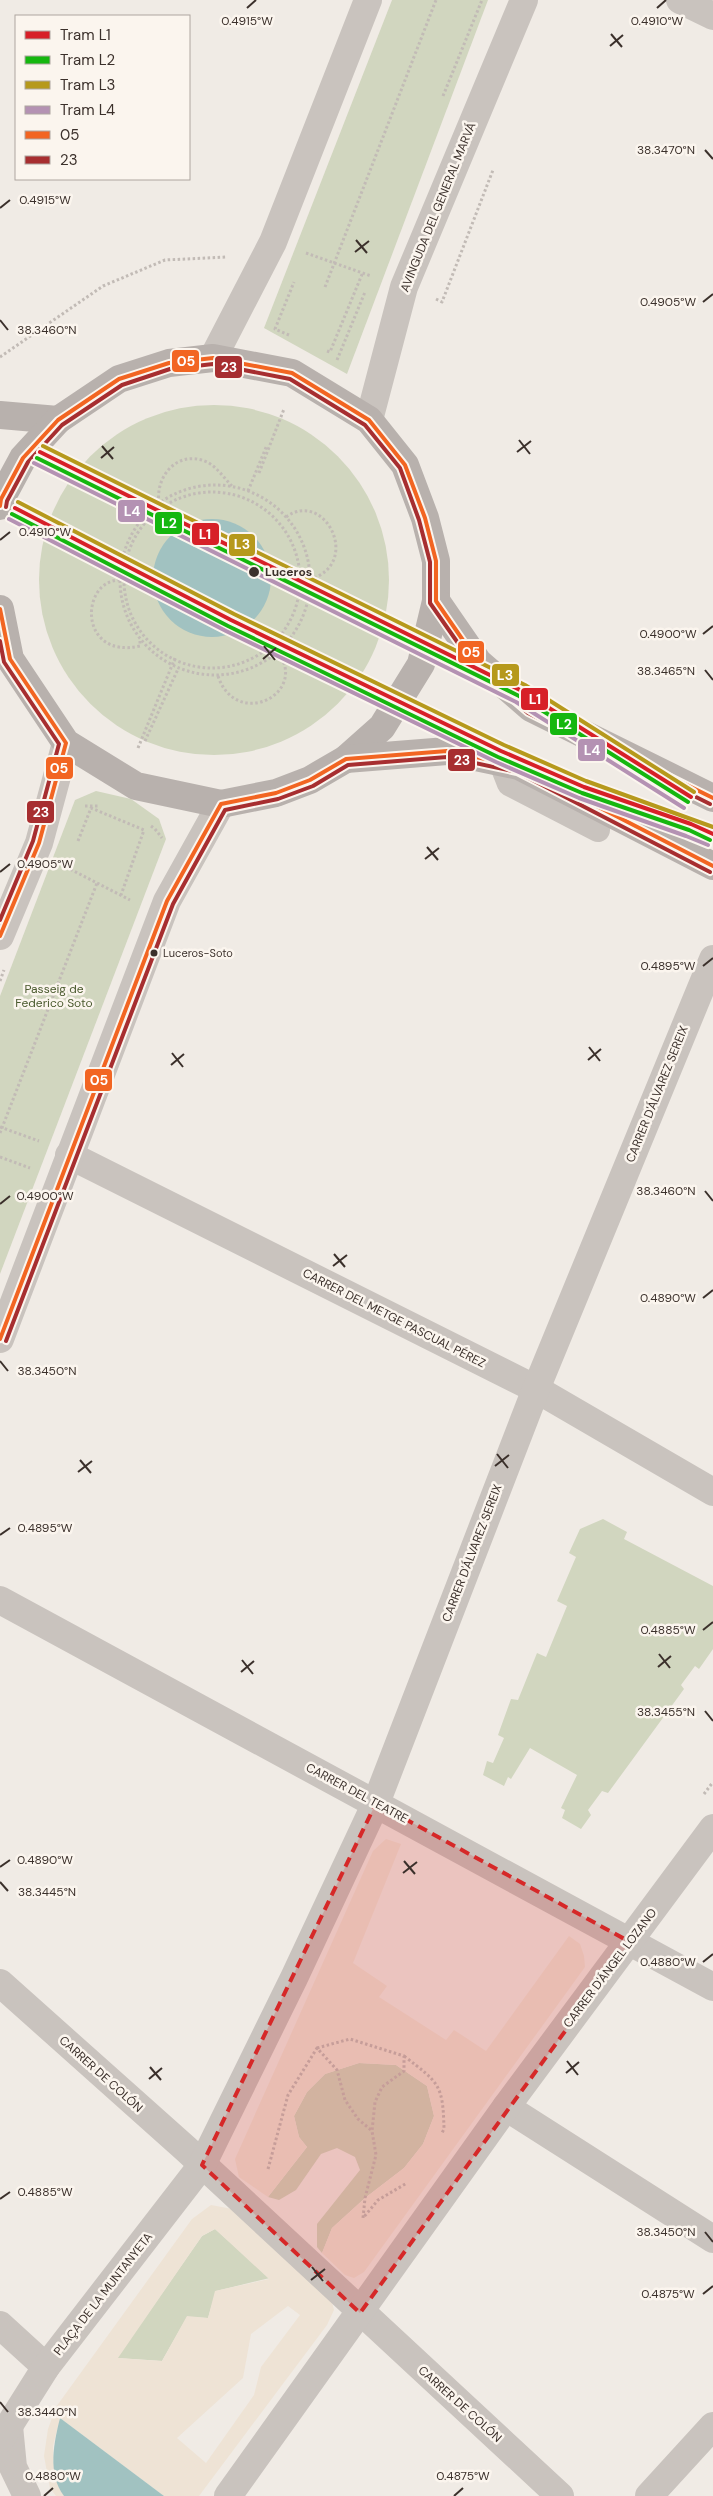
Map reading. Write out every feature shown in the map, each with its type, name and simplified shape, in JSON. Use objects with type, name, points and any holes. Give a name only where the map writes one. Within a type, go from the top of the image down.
[{"type":"main road","points":[[0,506],[1,500],[23,458],[58,420],[119,379],[169,363],[213,358],[298,376],[369,420],[405,465],[425,518],[436,561],[436,601],[421,664],[382,727],[346,759],[310,780],[276,792],[220,804],[136,786],[66,743],[10,659],[0,609]]},
{"type":"main road","points":[[0,415],[58,420]]},
{"type":"main road","points":[[436,601],[478,662],[531,708],[713,798]]},
{"type":"main road","points":[[346,759],[448,751],[519,766],[713,866]]},
{"type":"street","points":[[213,358],[273,242],[368,0]]},
{"type":"street","name":"AVINGUDA DEL GENERAL MARVÁ","points":[[369,420],[404,287],[524,0]]},
{"type":"street","points":[[680,0],[713,16]]},
{"type":"street","points":[[0,936],[36,851],[66,743]]},
{"type":"street","points":[[0,1339],[167,901],[220,804]]},
{"type":"street","name":"CARRER D'ÁLVAREZ SEREIX","points":[[294,1978],[376,1803],[536,1389],[713,959]]},
{"type":"street","name":"CARRER DEL METGE PASCUAL PÉREZ","points":[[69,1155],[536,1389],[713,1492]]},
{"type":"street","name":"CARRER DEL TEATRE","points":[[0,1600],[713,1987]]},
{"type":"street","name":"CARRER D'ÁNGEL LOZANO","points":[[506,2107],[713,1828]]},
{"type":"street","name":"PLAÇA DE LA MUNTANYETA","points":[[27,2496],[13,2467],[4,2433],[46,2367],[202,2165],[294,1978]]},
{"type":"street","name":"CARRER DE COLÓN","points":[[0,1983],[202,2165]]},
{"type":"street","points":[[228,2496],[506,2107],[713,2239]]},
{"type":"street","points":[[202,2165],[360,2313]]},
{"type":"street","name":"CARRER DE COLÓN","points":[[360,2313],[560,2496]]},
{"type":"street","points":[[0,2325],[46,2367]]},
{"type":"street","points":[[649,2496],[713,2426]]},
{"type":"lane","points":[[500,761],[509,784],[598,830]]},
{"type":"path","points":[[324,287],[436,0]]},
{"type":"path","points":[[441,101],[482,0]]},
{"type":"path","points":[[0,357],[103,286],[165,260],[221,258],[273,242],[363,272],[442,302],[495,165]]},
{"type":"path","points":[[302,262],[306,253]]},
{"type":"path","points":[[259,473],[304,359],[337,360],[375,266]]},
{"type":"path","points":[[323,350],[330,352],[363,272]]},
{"type":"path","points":[[293,337],[275,329],[296,279]]},
{"type":"path","points":[[248,491],[279,417]]},
{"type":"path","points":[[159,503],[160,483],[165,472],[183,460],[195,459],[206,462],[216,468],[233,487]]},
{"type":"path","points":[[207,485],[233,487],[248,491],[268,502],[286,517],[299,535],[308,556],[311,579],[309,600],[302,620],[292,637],[278,652],[260,665],[240,673],[218,676],[178,669],[157,656],[140,639],[129,621],[122,600],[120,580],[123,557],[130,536],[143,518],[159,503],[182,490],[207,485]]},
{"type":"path","points":[[201,492],[228,493],[247,498],[277,519],[292,543],[300,570],[299,597],[289,624],[272,645],[248,660],[221,667],[193,666],[174,658],[147,639],[132,616],[124,589],[126,562],[135,536],[152,515],[175,500],[201,492]]},
{"type":"path","points":[[286,517],[292,512],[304,511],[325,519],[332,528],[336,540],[336,551],[332,562],[325,571],[311,579]]},
{"type":"path","points":[[120,580],[106,585],[98,593],[92,603],[92,626],[106,643],[117,648],[140,646],[140,639]]},
{"type":"path","points":[[218,676],[224,691],[233,699],[255,704],[266,701],[279,690],[286,675],[286,663],[278,652]]},
{"type":"path","points":[[125,779],[174,658]]},
{"type":"path","points":[[144,741],[178,669]]},
{"type":"path","points":[[78,842],[91,808],[144,830],[121,895]]},
{"type":"path","points":[[36,851],[161,916]]},
{"type":"path","points":[[67,868],[71,859]]},
{"type":"path","points":[[0,1133],[97,883]]},
{"type":"path","points":[[1,1127],[69,1155]]},
{"type":"path","points":[[0,1157],[32,1169]]},
{"type":"path","points":[[268,2169],[288,2095],[317,2048],[350,2038],[404,2056],[434,2080],[443,2101],[444,2129],[440,2136]]},
{"type":"path","points":[[317,2048],[337,2070],[345,2100],[358,2119],[372,2131]]},
{"type":"path","points":[[404,2056],[404,2071],[382,2087],[379,2094],[372,2131],[376,2155],[365,2198],[363,2218],[378,2200],[407,2183],[412,2176]]},
{"type":"highlighted area","points":[[376,1803],[630,1942],[360,2313],[202,2165]]},
{"type":"green space","points":[[392,0],[488,0],[347,374],[264,328]]},
{"type":"green space","points":[[197,405],[231,405],[265,412],[297,425],[325,444],[350,469],[369,497],[382,529],[389,563],[389,597],[382,631],[369,663],[350,691],[325,716],[297,735],[265,748],[231,755],[197,755],[163,748],[131,735],[103,716],[78,691],[59,663],[46,631],[39,597],[39,563],[46,529],[59,497],[78,469],[103,444],[131,425],[163,412]]},
{"type":"green space","name":"Passeig de Federico Soto","points":[[96,791],[131,799],[159,819],[166,839],[0,1274],[0,996],[75,800]]},
{"type":"green space","points":[[603,1519],[627,1532],[624,1539],[713,1586],[713,1649],[699,1669],[695,1666],[681,1685],[684,1689],[608,1793],[602,1791],[588,1810],[591,1815],[581,1829],[562,1818],[565,1810],[561,1808],[577,1775],[530,1748],[511,1779],[508,1777],[504,1786],[483,1775],[487,1761],[493,1763],[504,1738],[498,1735],[511,1699],[518,1700],[537,1653],[546,1657],[567,1606],[557,1601],[576,1557],[569,1553],[580,1529]]},
{"type":"green space","points":[[359,2063],[396,2065],[427,2086],[434,2116],[423,2144],[404,2168],[365,2198],[332,2228],[322,2253],[317,2247],[317,2224],[360,2170],[355,2157],[337,2148],[321,2154],[296,2190],[279,2200],[268,2197],[307,2147],[299,2137],[294,2116],[307,2092],[325,2074]]},
{"type":"green space","points":[[215,2229],[270,2278],[216,2291],[208,2318],[187,2317],[162,2361],[117,2358],[202,2236]]},
{"type":"shaded area","points":[[386,1839],[401,1844],[353,1963],[387,1986],[379,1997],[446,2040],[454,2030],[486,2051],[569,1936],[580,1944],[585,1967],[364,2272],[354,2278],[345,2275],[322,2253],[332,2228],[365,2198],[404,2168],[423,2144],[434,2116],[427,2086],[396,2065],[359,2063],[325,2074],[307,2092],[294,2116],[299,2137],[307,2147],[268,2197],[239,2177],[235,2159],[373,1851]]},
{"type":"shaded area","points":[[211,2205],[232,2209],[330,2295],[334,2310],[327,2325],[199,2496],[164,2496],[60,2418],[53,2446],[54,2470],[64,2496],[56,2496],[50,2488],[44,2456],[48,2429],[56,2407],[192,2219]],"holes":[[[215,2229],[269,2279],[215,2291],[208,2318],[187,2316],[162,2361],[118,2358],[202,2236]],[[288,2306],[300,2315],[261,2367],[254,2395],[206,2463],[177,2438],[243,2378],[251,2334]]]},
{"type":"water","points":[[212,519],[235,523],[254,536],[267,555],[271,578],[267,601],[254,620],[235,633],[212,637],[189,633],[170,620],[157,601],[153,578],[157,555],[170,536],[189,523]]},
{"type":"water","points":[[60,2418],[164,2496],[64,2496],[55,2478],[53,2458]]},
{"type":"tram line","name":"L3","points":[[43,446],[525,685],[694,792]]},
{"type":"tram line","name":"L1","points":[[40,452],[522,691],[691,797]]},
{"type":"tram line","name":"L2","points":[[37,458],[519,696],[688,802]]},
{"type":"tram line","name":"L4","points":[[34,463],[516,702],[684,808]]},
{"type":"tram line","name":"L3","points":[[18,502],[234,614],[504,745],[586,781],[713,827]]},
{"type":"tram line","name":"L1","points":[[15,508],[231,620],[501,751],[584,787],[691,824],[713,834]]},
{"type":"tram line","name":"L2","points":[[12,514],[228,626],[498,757],[582,793],[689,830],[710,840]]},
{"type":"tram line","name":"L4","points":[[9,519],[226,631],[496,762],[579,798],[708,845]]},
{"type":"transit line","name":"05","points":[[0,506],[1,499],[23,458],[58,420],[119,379],[169,363],[213,358],[292,373],[369,420],[405,465],[425,518],[436,561],[436,601],[478,662],[531,708],[713,798]]},
{"type":"transit line","name":"23","points":[[6,507],[7,501],[28,462],[62,425],[122,385],[170,369],[213,364],[290,379],[365,425],[400,468],[419,520],[430,562],[430,603],[474,666],[528,713],[710,804]]},
{"type":"transit line","name":"05","points":[[0,609],[10,659],[66,743],[39,843],[0,936]]},
{"type":"transit line","name":"23","points":[[0,641],[4,662],[59,744],[33,841],[0,920]]},
{"type":"transit line","name":"05","points":[[0,1339],[167,901],[221,804],[276,793],[310,780],[346,759],[447,751],[519,766],[713,866]]},
{"type":"transit line","name":"23","points":[[6,1341],[173,904],[225,810],[278,799],[313,786],[348,765],[447,757],[517,772],[710,872]]},
{"type":"place","name":"Luceros","points":[[254,572]]},
{"type":"place","name":"Luceros-Soto","points":[[154,953]]}]
